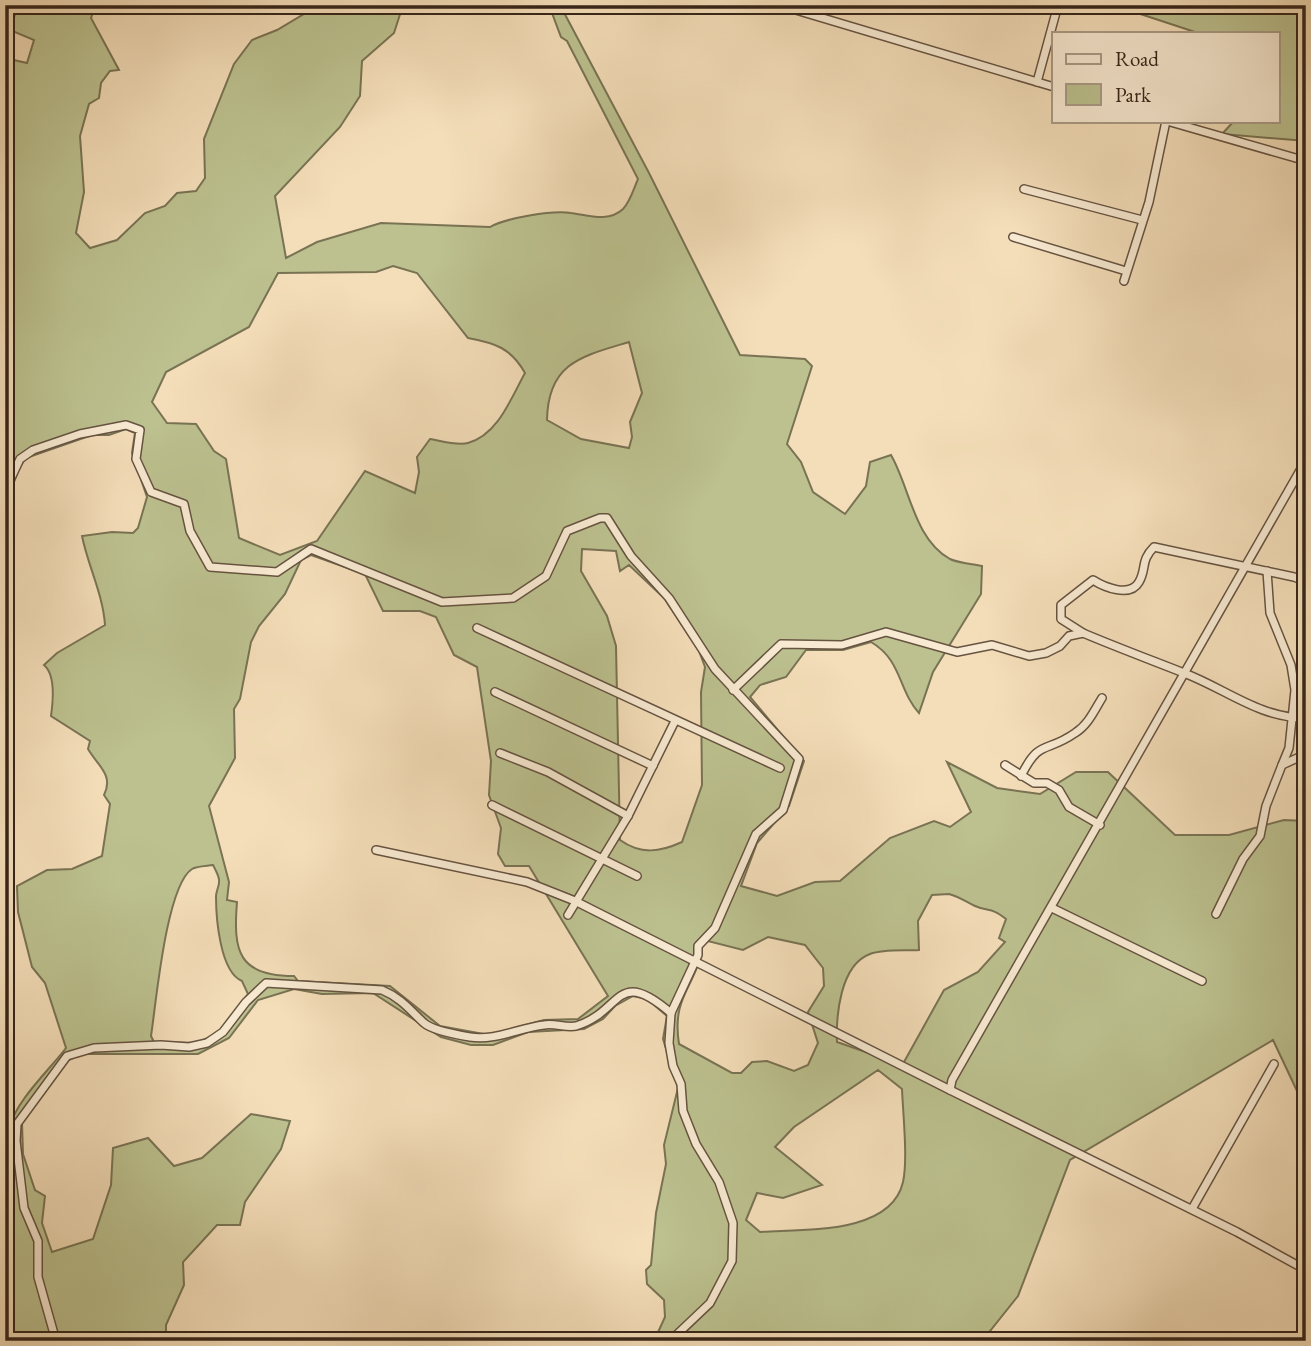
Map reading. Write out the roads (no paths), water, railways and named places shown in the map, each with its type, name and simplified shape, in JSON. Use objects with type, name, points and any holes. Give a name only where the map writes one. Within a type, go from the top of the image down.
[{"type":"street","points":[[779,5],[1052,86]]},
{"type":"street","points":[[1037,82],[1058,5]]},
{"type":"street","points":[[1124,281],[1149,202],[1167,122]]},
{"type":"street","points":[[1170,122],[1306,161]]},
{"type":"street","points":[[1024,189],[1142,220]]},
{"type":"street","points":[[1013,237],[1126,271]]},
{"type":"street","points":[[5,491],[20,459],[33,450],[79,434],[126,425],[140,430],[136,459],[151,492],[184,504],[190,531],[210,567],[278,572],[310,549],[442,602],[513,598],[546,576],[567,531],[600,518],[607,518],[631,556],[668,598],[715,669],[799,759],[783,810],[756,834],[715,928],[698,946],[696,961],[671,1013],[669,1043],[673,1066],[681,1084],[683,1111],[696,1144],[719,1182],[733,1223],[732,1261],[716,1292],[710,1303],[670,1341]]},
{"type":"street","points":[[950,1090],[952,1080],[1306,460]]},
{"type":"street","points":[[1306,582],[1154,547],[1143,558],[1139,583],[1132,588],[1111,589],[1093,580],[1061,605],[1061,619],[1083,633],[1186,674],[1245,705],[1293,718],[1306,718]]},
{"type":"street","points":[[1216,914],[1243,859],[1260,836],[1266,806],[1282,765],[1293,718],[1295,690],[1291,665],[1269,613],[1267,571]]},
{"type":"street","points":[[477,628],[606,684],[675,721],[780,768]]},
{"type":"street","points":[[733,690],[781,645],[842,645],[886,632],[957,652],[992,645],[1029,656],[1046,653],[1060,646],[1069,636],[1083,633]]},
{"type":"street","points":[[495,692],[653,766]]},
{"type":"street","points":[[1021,776],[1033,752],[1074,735],[1084,726],[1102,698]]},
{"type":"street","points":[[568,915],[628,816],[675,721]]},
{"type":"street","points":[[500,753],[548,772],[628,816]]},
{"type":"street","points":[[1282,765],[1306,754]]},
{"type":"street","points":[[1005,765],[1021,776],[1059,790],[1069,807],[1100,825]]},
{"type":"street","points":[[492,805],[637,876]]},
{"type":"street","points":[[376,850],[527,882],[575,901],[1192,1209],[1306,1270]]},
{"type":"street","points":[[1052,908],[1202,981]]},
{"type":"street","points":[[56,1341],[38,1277],[38,1241],[24,1208],[16,1141],[18,1124],[67,1056],[94,1048],[161,1045],[189,1047],[207,1043],[223,1032],[246,1002],[267,983],[382,990],[399,998],[425,1025],[471,1037],[490,1037],[546,1024],[575,1026],[600,1013],[622,994],[631,992],[650,994],[671,1013]]},
{"type":"street","points":[[1192,1209],[1274,1064]]}]
